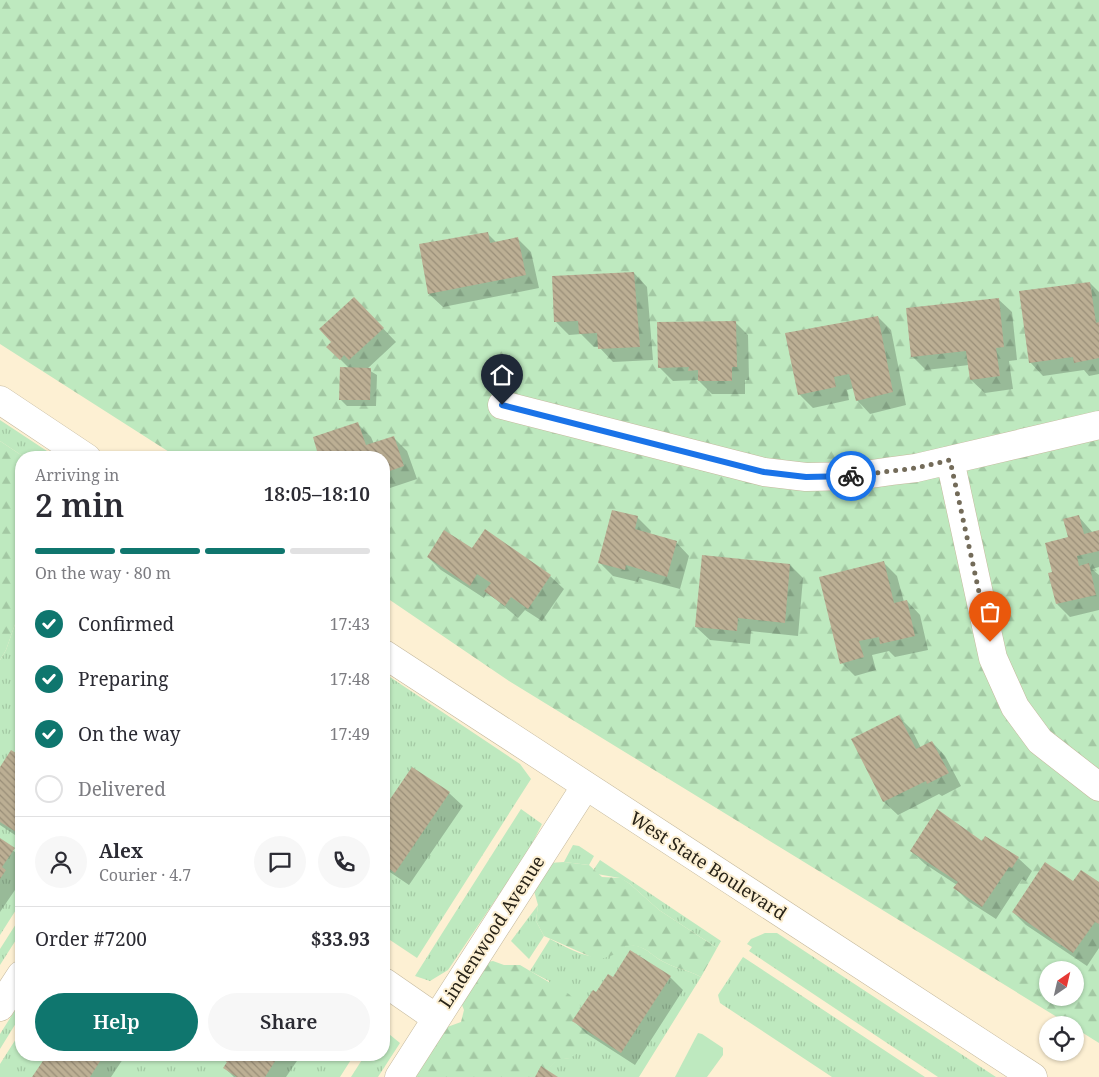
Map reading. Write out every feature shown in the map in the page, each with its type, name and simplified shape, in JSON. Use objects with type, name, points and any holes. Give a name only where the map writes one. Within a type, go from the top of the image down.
[{"type":"street","points":[[0,400],[76,451]]},
{"type":"street","points":[[502,405],[764,472],[806,477],[857,476],[916,468],[1099,425]]},
{"type":"street","points":[[950,460],[993,658],[1015,707],[1040,741],[1099,787]]},
{"type":"street","name":"West State Boulevard","points":[[390,658],[585,788],[1033,1077]]},
{"type":"street","name":"Lindenwood Avenue","points":[[399,1077],[585,788]]},
{"type":"street","points":[[0,1007],[15,984]]},
{"type":"street","points":[[390,986],[436,1018]]},
{"type":"green space","points":[[0,0],[1099,0],[1099,1043],[1084,1034],[1084,1016],[1055,1016],[1039,1006],[1084,1006],[1084,961],[1039,961],[1039,1006],[509,681],[390,600],[390,451],[168,451],[0,344]]},
{"type":"green space","points":[[0,420],[47,451],[15,451],[0,441]]},
{"type":"green space","points":[[0,441],[15,451],[15,624],[6,650],[0,660]]},
{"type":"green space","points":[[15,624],[15,911],[0,935],[0,660],[6,650]]},
{"type":"green space","points":[[390,677],[520,764],[531,779],[417,958],[390,940]]},
{"type":"green space","points":[[521,809],[542,824],[529,850],[448,970],[430,981],[415,976]]},
{"type":"green space","points":[[573,845],[579,846],[594,856],[589,865],[564,862]]},
{"type":"green space","points":[[600,860],[721,941],[717,948],[659,910],[630,884],[620,878],[597,874],[594,869]]},
{"type":"green space","points":[[564,862],[589,865],[602,877],[621,878],[659,910],[717,948],[701,977],[658,959],[637,946],[624,946],[616,954],[598,960],[544,936],[536,921],[538,905],[534,891],[549,863]]},
{"type":"green space","points":[[538,905],[536,921],[544,936],[529,959],[511,941]]},
{"type":"green space","points":[[15,925],[15,941],[0,965],[0,949]]},
{"type":"green space","points":[[765,933],[777,933],[996,1077],[938,1077],[749,951],[752,947],[747,944],[751,939]]},
{"type":"green space","points":[[550,939],[587,956],[597,957],[615,952],[624,945],[637,946],[658,959],[701,977],[639,1077],[545,1077],[545,1073],[557,1059],[570,1058],[549,981],[530,971]]},
{"type":"green space","points":[[743,957],[925,1077],[832,1077],[720,1003],[718,995]]},
{"type":"green space","points":[[493,961],[504,965],[520,965],[569,994],[593,1019],[594,1026],[578,1053],[570,1058],[557,1060],[545,1073],[545,1077],[405,1077],[439,1030],[461,1022],[464,1010],[460,1000],[487,962]]},
{"type":"green space","points":[[15,1010],[15,1025],[0,1049],[0,1034]]},
{"type":"green space","points":[[698,1033],[723,1048],[723,1055],[707,1077],[675,1077]]},
{"type":"green space","points":[[390,1035],[400,1043],[390,1058]]},
{"type":"green space","points":[[15,1040],[15,1061],[350,1061],[340,1077],[0,1077],[0,1064]]},
{"type":"green space","points":[[361,1061],[388,1061],[378,1077],[351,1077]]},
{"type":"building","points":[[488,232],[490,243],[518,237],[526,275],[428,294],[419,244]]},
{"type":"building","points":[[634,272],[640,347],[598,349],[597,333],[579,334],[578,321],[554,322],[552,276]]},
{"type":"building","points":[[1090,282],[1096,323],[1099,322],[1099,358],[1074,363],[1073,357],[1029,363],[1019,291]]},
{"type":"building","points":[[354,297],[384,328],[349,360],[344,355],[340,360],[326,347],[331,342],[319,329]]},
{"type":"building","points":[[999,298],[1004,347],[996,348],[1000,376],[970,380],[966,351],[911,357],[906,308]]},
{"type":"building","points":[[878,316],[893,392],[856,401],[849,374],[834,377],[836,387],[798,395],[785,333]]},
{"type":"building","points":[[736,321],[737,367],[732,367],[732,381],[698,381],[698,370],[688,371],[689,367],[658,368],[657,322]]},
{"type":"building","points":[[340,367],[371,368],[370,400],[339,400]]},
{"type":"building","points":[[358,422],[366,445],[394,436],[404,466],[390,471],[390,451],[317,451],[313,437]]},
{"type":"building","points":[[612,510],[638,516],[635,529],[677,541],[667,577],[626,565],[625,570],[598,563]]},
{"type":"building","points":[[1079,515],[1084,534],[1099,530],[1099,551],[1077,556],[1079,566],[1089,563],[1096,595],[1056,604],[1048,573],[1052,572],[1045,543],[1068,537],[1063,519]]},
{"type":"building","points":[[485,529],[551,575],[528,609],[511,597],[505,606],[484,591],[491,583],[477,574],[470,586],[427,557],[444,530],[472,548]]},
{"type":"building","points":[[702,555],[790,564],[785,623],[738,618],[737,631],[695,627]]},
{"type":"building","points":[[884,561],[894,603],[907,600],[915,636],[880,644],[879,637],[859,641],[864,657],[840,664],[819,577]]},
{"type":"building","points":[[899,715],[916,749],[932,741],[949,773],[927,784],[926,781],[883,802],[851,739]]},
{"type":"building","points":[[11,750],[15,752],[15,831],[0,822],[0,767]]},
{"type":"building","points":[[412,767],[450,792],[395,873],[390,869],[390,799]]},
{"type":"building","points":[[937,809],[982,841],[985,836],[1019,857],[1012,868],[1009,867],[982,907],[953,888],[958,882],[910,851]]},
{"type":"building","points":[[0,838],[15,848],[2,867],[6,870],[0,879]]},
{"type":"building","points":[[1045,862],[1073,881],[1081,870],[1099,882],[1099,924],[1095,922],[1073,953],[1012,912]]},
{"type":"building","points":[[630,950],[671,976],[621,1053],[572,1021],[593,990],[596,992],[608,974],[613,977]]},
{"type":"building","points":[[43,1061],[100,1061],[90,1077],[32,1077]]},
{"type":"building","points":[[225,1061],[275,1061],[265,1077],[237,1077],[223,1068],[227,1062]]},
{"type":"building","points":[[541,1066],[558,1077],[535,1077]]},
{"type":"way so far","points":[[851,476],[916,468],[950,460],[990,642]]},
{"type":"route","points":[[502,405],[764,472],[806,477],[851,476]]}]
